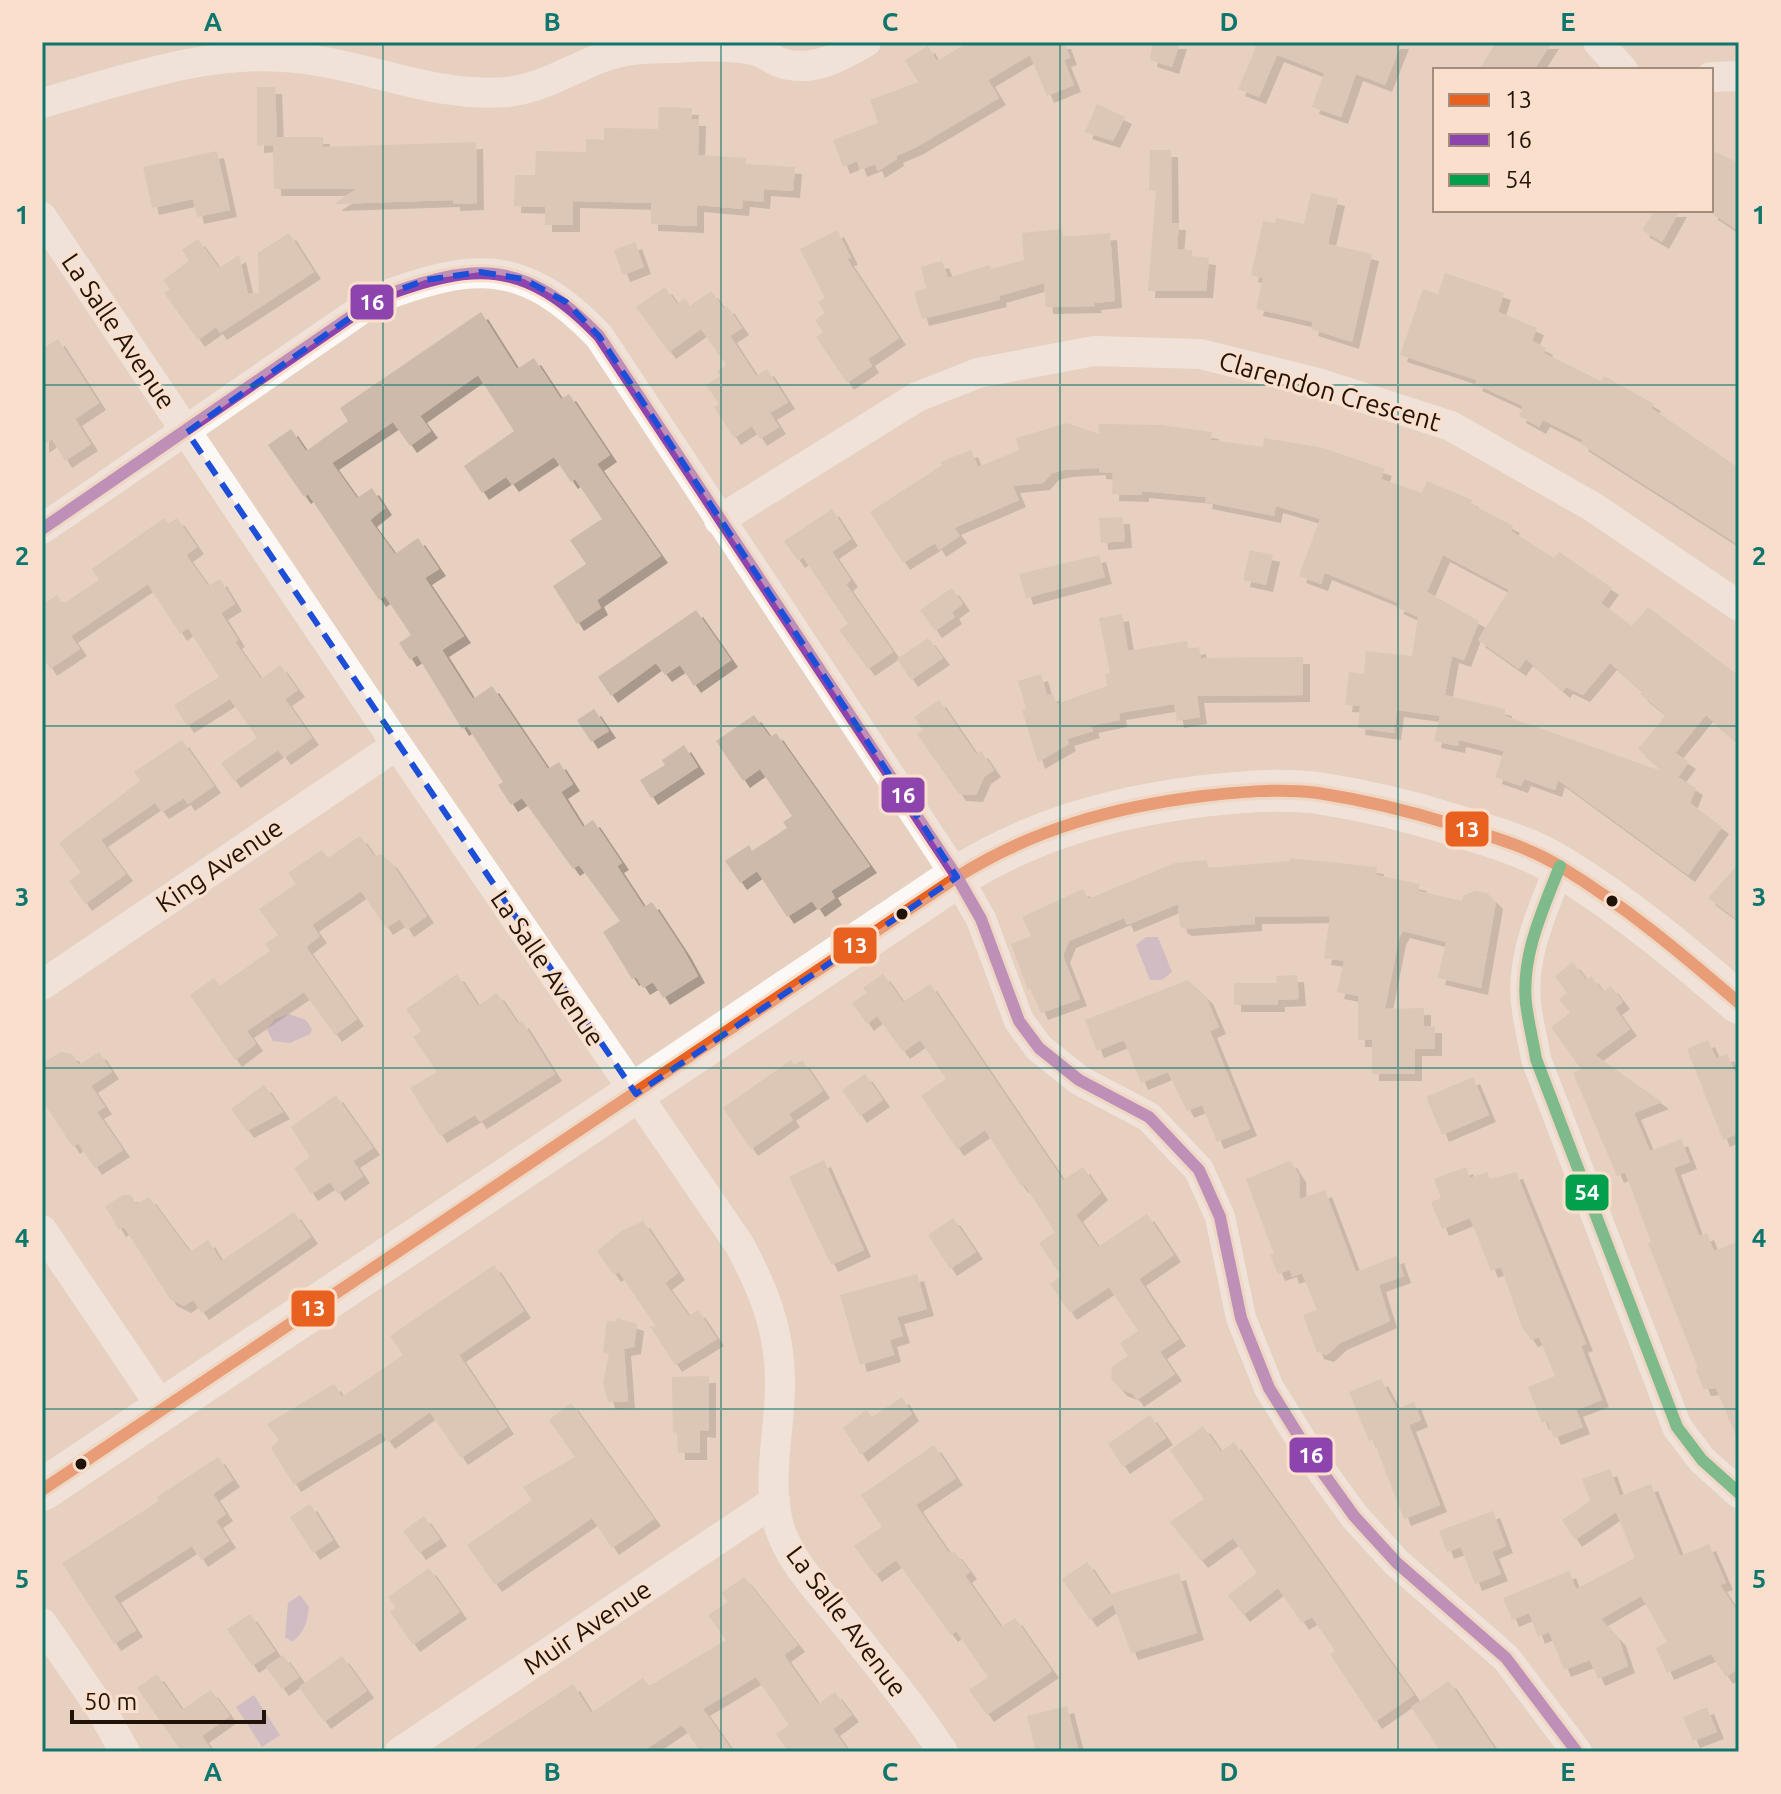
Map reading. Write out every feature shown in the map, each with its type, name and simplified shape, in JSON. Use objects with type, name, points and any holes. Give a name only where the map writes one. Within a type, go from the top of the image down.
[{"type":"street","points":[[42,103],[175,65],[244,56],[336,63],[424,86],[509,92],[625,51],[758,46],[782,63],[810,66],[841,56],[866,42]]},
{"type":"street","points":[[1598,42],[1621,68]]},
{"type":"street","points":[[1713,77],[1739,76]]},
{"type":"street","name":"La Salle Avenue","points":[[42,217],[397,745],[739,1244],[764,1289],[775,1326],[780,1381],[775,1501],[781,1533],[800,1567],[924,1723],[943,1752]]},
{"type":"street","points":[[42,529],[378,298],[425,280],[480,272],[524,279],[566,302],[599,336],[957,877],[981,919],[1019,1021],[1039,1048],[1079,1080],[1149,1117],[1199,1170],[1220,1217],[1241,1318],[1269,1388],[1313,1459],[1354,1516],[1397,1563],[1506,1658],[1577,1752]]},
{"type":"street","name":"Clarendon Crescent","points":[[719,520],[917,397],[978,373],[1094,351],[1200,354],[1318,383],[1451,426],[1593,507],[1739,606]]},
{"type":"street","name":"King Avenue","points":[[42,985],[397,745]]},
{"type":"street","points":[[42,1490],[957,877],[995,853],[1085,818],[1142,803],[1241,791],[1315,793],[1416,813],[1498,839],[1560,866],[1655,930],[1739,1003]]},
{"type":"street","points":[[1560,866],[1538,920],[1527,966],[1526,1002],[1536,1059],[1677,1427],[1702,1460],[1739,1493]]},
{"type":"street","points":[[42,1230],[163,1409]]},
{"type":"street","name":"Muir Avenue","points":[[400,1752],[775,1501]]},
{"type":"street","points":[[42,1623],[101,1709],[125,1752]]},
{"type":"highlighted area","points":[[480,272],[524,279],[566,302],[599,336],[957,877],[636,1094],[187,432],[378,298],[425,280]]},
{"type":"shaded area","points":[[1146,937],[1158,937],[1172,972],[1162,980],[1150,980],[1136,945]]},
{"type":"shaded area","points":[[289,1014],[306,1020],[312,1029],[310,1034],[290,1043],[273,1041],[267,1030],[275,1019]]},
{"type":"shaded area","points":[[300,1595],[309,1607],[303,1630],[292,1642],[285,1637],[288,1603]]},
{"type":"shaded area","points":[[254,1695],[280,1735],[262,1747],[236,1707]]},
{"type":"building","points":[[969,42],[1064,42],[1070,58],[1064,60],[1074,85],[1047,96],[1030,55],[988,80],[999,98],[896,156],[897,159],[878,171],[875,164],[860,170],[857,161],[843,167],[833,140],[878,123],[870,100],[918,82],[905,60],[928,46],[937,61]]},
{"type":"building","points":[[1153,42],[1180,42],[1172,67],[1150,60]]},
{"type":"building","points":[[1248,42],[1402,42],[1385,85],[1356,74],[1341,117],[1312,107],[1324,73],[1277,55],[1259,97],[1238,89],[1256,47]]},
{"type":"building","points":[[1496,42],[1552,42],[1535,68],[1480,68]]},
{"type":"building","points":[[257,87],[275,87],[277,137],[323,137],[323,147],[476,142],[477,203],[453,204],[453,200],[334,204],[356,189],[274,189],[273,145],[257,146]]},
{"type":"building","points":[[1097,104],[1125,117],[1113,141],[1085,132]]},
{"type":"building","points":[[659,107],[692,108],[691,119],[699,119],[698,155],[746,158],[746,164],[795,167],[793,191],[764,189],[763,202],[743,200],[742,209],[697,205],[697,226],[651,224],[651,203],[573,201],[573,225],[545,225],[545,207],[514,206],[515,175],[535,175],[536,151],[586,152],[586,139],[604,140],[604,128],[658,129]]},
{"type":"building","points":[[1150,150],[1171,150],[1172,223],[1179,223],[1177,249],[1192,250],[1192,256],[1209,258],[1206,291],[1148,291],[1156,191],[1149,190]]},
{"type":"building","points":[[217,151],[230,210],[197,217],[193,199],[152,208],[143,167]]},
{"type":"building","points":[[1713,151],[1739,163],[1739,231],[1711,213]]},
{"type":"building","points":[[1311,193],[1338,199],[1328,244],[1372,254],[1352,342],[1311,329],[1313,322],[1256,309],[1263,278],[1251,275],[1263,221],[1275,223],[1276,218],[1304,224]]},
{"type":"building","points":[[1654,212],[1679,212],[1662,242],[1642,230]]},
{"type":"building","points":[[1062,229],[1063,237],[1110,233],[1115,301],[1094,303],[1095,306],[1046,307],[1044,283],[999,296],[1000,300],[922,319],[914,292],[926,288],[921,267],[942,261],[948,278],[989,265],[991,269],[1024,260],[1022,233]]},
{"type":"building","points":[[837,230],[851,258],[847,259],[899,338],[868,359],[872,366],[847,383],[816,337],[823,332],[815,320],[825,313],[818,302],[825,298],[800,249]]},
{"type":"building","points":[[289,233],[314,272],[220,333],[216,327],[198,340],[164,293],[170,289],[163,280],[189,261],[182,250],[198,239],[219,268],[239,255],[248,294],[259,293],[258,253]]},
{"type":"building","points":[[635,242],[644,267],[623,275],[614,250]]},
{"type":"building","points":[[1445,273],[1504,293],[1498,312],[1537,328],[1532,341],[1546,348],[1544,353],[1601,381],[1604,376],[1654,404],[1651,408],[1739,468],[1739,545],[1581,444],[1583,440],[1543,420],[1539,427],[1519,416],[1523,406],[1475,384],[1477,380],[1400,355],[1423,289],[1438,294]]},
{"type":"building","points":[[665,287],[677,304],[685,298],[690,306],[711,291],[724,309],[727,306],[742,328],[730,336],[756,376],[767,369],[788,402],[770,413],[779,427],[760,439],[752,426],[734,438],[714,407],[719,404],[706,385],[720,376],[717,371],[726,365],[701,329],[669,352],[636,307]]},
{"type":"building","points":[[481,312],[517,369],[534,358],[561,399],[569,394],[610,455],[597,464],[661,556],[597,600],[601,608],[577,624],[553,586],[586,564],[570,540],[602,519],[575,479],[571,482],[554,457],[512,485],[506,477],[482,493],[464,466],[514,431],[478,375],[420,416],[431,431],[410,446],[393,422],[332,463],[357,498],[372,488],[385,508],[370,520],[395,554],[418,538],[439,569],[425,578],[464,636],[442,650],[473,699],[492,686],[548,769],[559,762],[573,784],[561,792],[583,827],[593,820],[622,863],[617,866],[644,907],[652,902],[683,949],[698,976],[663,998],[653,982],[643,988],[636,977],[632,979],[603,932],[620,921],[579,865],[573,869],[522,798],[511,805],[498,785],[503,782],[467,726],[462,729],[417,655],[410,660],[399,643],[411,635],[385,596],[379,600],[308,494],[304,497],[268,445],[291,429],[306,451],[348,421],[340,408]]},
{"type":"building","points":[[58,339],[99,403],[75,419],[91,444],[65,461],[52,439],[42,446],[42,349]]},
{"type":"building","points":[[1067,423],[1099,434],[1098,424],[1160,425],[1212,432],[1211,440],[1263,447],[1264,438],[1323,448],[1385,469],[1381,479],[1422,493],[1427,481],[1472,500],[1471,504],[1513,526],[1511,531],[1554,558],[1559,552],[1612,588],[1601,603],[1632,626],[1648,607],[1739,676],[1739,744],[1706,715],[1675,753],[1689,762],[1678,777],[1696,788],[1690,803],[1722,827],[1688,875],[1558,780],[1555,790],[1524,779],[1521,786],[1495,777],[1504,751],[1459,740],[1458,746],[1434,741],[1440,716],[1397,710],[1394,733],[1358,728],[1360,706],[1345,705],[1349,672],[1364,674],[1366,651],[1412,656],[1418,617],[1396,607],[1399,603],[1325,573],[1321,584],[1299,576],[1320,519],[1276,506],[1274,516],[1205,502],[1206,497],[1142,491],[1142,495],[1112,494],[1113,473],[1099,472],[1099,468],[1065,470],[1052,473],[1043,483],[1013,486],[1019,500],[954,528],[960,536],[939,550],[935,543],[903,563],[870,512],[942,465],[940,462],[971,450],[978,467],[1019,450],[1016,438]],"holes":[[[1443,555],[1509,590],[1478,640],[1519,669],[1526,659],[1563,691],[1566,687],[1583,695],[1610,663],[1666,715],[1638,749],[1664,772],[1505,716],[1505,709],[1445,695],[1452,656],[1464,660],[1479,621],[1427,592]]]},
{"type":"building","points":[[832,509],[851,539],[832,552],[851,580],[846,584],[893,652],[868,669],[839,630],[848,624],[803,557],[798,561],[784,541]]},
{"type":"building","points":[[1123,517],[1125,541],[1101,543],[1099,518]]},
{"type":"building","points":[[164,518],[168,524],[177,518],[197,547],[186,555],[208,586],[220,579],[235,604],[221,613],[238,640],[235,642],[261,679],[280,665],[298,690],[285,699],[312,738],[284,758],[278,750],[234,781],[221,763],[257,738],[230,699],[187,726],[174,705],[219,677],[188,628],[180,634],[148,584],[71,636],[80,649],[50,669],[42,656],[42,605],[57,595],[63,604],[99,580],[92,569]]},
{"type":"building","points":[[1250,550],[1273,555],[1266,585],[1243,580]]},
{"type":"building","points":[[1099,555],[1105,577],[1026,598],[1019,574]]},
{"type":"building","points":[[952,588],[963,604],[952,612],[955,617],[935,631],[920,610]]},
{"type":"building","points":[[696,610],[731,660],[694,686],[680,665],[665,675],[656,663],[611,696],[598,677]]},
{"type":"building","points":[[1122,614],[1128,651],[1187,641],[1188,649],[1199,647],[1201,658],[1303,657],[1303,695],[1197,696],[1200,717],[1177,721],[1174,704],[1119,713],[1120,720],[1091,726],[1093,731],[1067,739],[1069,744],[1038,762],[1022,710],[1026,708],[1018,681],[1041,674],[1047,695],[1053,694],[1057,704],[1107,686],[1105,674],[1110,673],[1099,618]]},
{"type":"building","points":[[928,638],[943,658],[911,680],[897,659]]},
{"type":"building","points":[[939,700],[976,754],[981,751],[994,770],[984,777],[976,795],[959,794],[917,734],[923,730],[914,717]]},
{"type":"building","points":[[594,709],[609,731],[591,742],[577,720]]},
{"type":"building","points":[[754,715],[770,737],[776,733],[870,866],[831,891],[835,898],[818,910],[812,901],[787,917],[757,871],[740,883],[725,861],[749,845],[752,851],[787,828],[783,822],[792,816],[760,769],[743,781],[716,741]]},
{"type":"building","points":[[182,740],[214,786],[188,804],[184,798],[162,812],[155,803],[101,840],[126,874],[85,904],[69,881],[81,873],[59,843],[140,781],[134,772]]},
{"type":"building","points":[[684,745],[698,767],[651,798],[640,780],[665,765],[662,760]]},
{"type":"building","points":[[360,836],[374,856],[381,854],[391,862],[427,916],[407,930],[400,919],[386,928],[361,891],[312,925],[320,936],[306,947],[357,1019],[335,1035],[304,992],[247,1031],[256,1044],[235,1060],[190,995],[214,978],[220,986],[270,951],[265,944],[278,935],[259,909],[296,884],[288,873],[322,850],[328,858]]},
{"type":"building","points":[[1290,858],[1377,867],[1376,875],[1420,884],[1418,891],[1462,901],[1463,896],[1475,891],[1487,893],[1496,902],[1481,988],[1438,978],[1446,942],[1403,931],[1399,938],[1385,1009],[1424,1008],[1424,1026],[1435,1026],[1435,1049],[1415,1049],[1415,1074],[1372,1074],[1372,1040],[1358,1040],[1358,996],[1337,992],[1344,961],[1324,958],[1330,916],[1255,917],[1255,924],[1185,929],[1180,926],[1178,904],[1127,925],[1124,918],[1069,941],[1063,956],[1080,999],[1041,1013],[1030,988],[1028,990],[1011,944],[1031,936],[1022,917],[1083,889],[1088,899],[1175,863],[1207,860],[1208,868],[1290,861]]},
{"type":"building","points":[[1739,863],[1739,921],[1708,898]]},
{"type":"building","points":[[1573,962],[1586,980],[1591,976],[1603,992],[1611,986],[1623,1002],[1615,1008],[1630,1029],[1595,1055],[1662,1102],[1634,1113],[1650,1151],[1681,1139],[1690,1162],[1674,1168],[1699,1236],[1707,1233],[1714,1251],[1739,1241],[1739,1443],[1716,1388],[1704,1389],[1648,1243],[1651,1242],[1625,1172],[1617,1176],[1573,1073],[1581,1069],[1551,1027],[1570,1013],[1559,999],[1567,993],[1555,976]]},
{"type":"building","points":[[457,974],[478,1006],[497,993],[518,1024],[522,1021],[555,1074],[480,1122],[475,1115],[440,1136],[410,1088],[437,1072],[413,1037],[421,1031],[406,1009]]},
{"type":"building","points":[[883,974],[903,1002],[930,984],[1063,1180],[1083,1167],[1101,1193],[1076,1215],[1098,1247],[1147,1214],[1174,1255],[1139,1279],[1179,1339],[1160,1352],[1175,1374],[1137,1400],[1133,1394],[1120,1389],[1111,1378],[1112,1367],[1128,1356],[1120,1343],[1138,1331],[1109,1287],[1070,1313],[1050,1284],[1061,1276],[1039,1243],[1055,1232],[1024,1184],[1021,1186],[985,1130],[957,1149],[921,1096],[946,1079],[920,1040],[903,1052],[877,1016],[867,1024],[852,1003],[867,993],[863,988]]},
{"type":"building","points":[[1297,975],[1299,999],[1278,1000],[1276,976]]},
{"type":"building","points":[[1188,980],[1206,997],[1219,1027],[1210,1031],[1250,1129],[1217,1142],[1202,1105],[1187,1111],[1168,1072],[1141,1083],[1124,1040],[1097,1051],[1085,1020]]},
{"type":"building","points":[[1234,983],[1277,983],[1278,1005],[1234,1005]]},
{"type":"building","points":[[1708,1040],[1716,1058],[1727,1054],[1739,1082],[1739,1133],[1723,1140],[1687,1049]]},
{"type":"building","points":[[60,1052],[72,1054],[79,1065],[99,1052],[112,1072],[91,1086],[105,1107],[97,1112],[123,1150],[95,1168],[78,1143],[73,1147],[42,1100],[42,1064]]},
{"type":"building","points":[[791,1060],[794,1065],[802,1060],[823,1091],[789,1114],[793,1120],[751,1149],[723,1108]]},
{"type":"building","points":[[865,1074],[883,1100],[860,1116],[842,1090]]},
{"type":"building","points":[[1473,1077],[1489,1115],[1442,1135],[1426,1097]]},
{"type":"building","points":[[264,1085],[283,1112],[247,1131],[231,1109]]},
{"type":"building","points":[[336,1095],[373,1148],[353,1161],[363,1176],[338,1194],[330,1182],[311,1194],[294,1168],[310,1157],[291,1127]]},
{"type":"building","points":[[824,1160],[864,1250],[831,1265],[789,1177]]},
{"type":"building","points":[[1290,1161],[1299,1175],[1300,1199],[1325,1190],[1356,1272],[1397,1256],[1404,1276],[1379,1285],[1390,1321],[1340,1343],[1327,1355],[1317,1352],[1303,1315],[1317,1310],[1302,1273],[1292,1277],[1290,1270],[1278,1274],[1270,1255],[1274,1254],[1246,1179]]},
{"type":"building","points":[[1466,1167],[1470,1178],[1487,1172],[1490,1179],[1516,1172],[1586,1344],[1581,1346],[1602,1400],[1576,1410],[1583,1427],[1554,1438],[1547,1421],[1542,1423],[1528,1387],[1555,1376],[1539,1337],[1531,1340],[1522,1327],[1501,1267],[1491,1271],[1470,1218],[1442,1229],[1431,1202],[1441,1198],[1434,1179]]},
{"type":"building","points":[[123,1195],[131,1195],[136,1204],[149,1197],[190,1252],[208,1240],[221,1261],[294,1212],[311,1237],[202,1313],[193,1300],[184,1306],[170,1299],[124,1227],[119,1230],[105,1206]]},
{"type":"building","points":[[953,1218],[976,1252],[950,1269],[928,1235]]},
{"type":"building","points":[[643,1221],[678,1273],[665,1283],[689,1316],[698,1310],[717,1339],[675,1365],[650,1326],[656,1327],[619,1272],[614,1275],[597,1251],[620,1232]]},
{"type":"building","points":[[494,1265],[524,1311],[459,1355],[507,1427],[461,1458],[430,1412],[388,1442],[381,1432],[294,1485],[271,1448],[279,1440],[267,1424],[334,1384],[342,1397],[403,1355],[390,1336]]},
{"type":"building","points":[[917,1274],[927,1309],[897,1317],[903,1336],[890,1340],[894,1355],[860,1365],[840,1295]]},
{"type":"building","points":[[617,1318],[637,1324],[634,1347],[624,1349],[628,1401],[608,1402],[603,1382],[609,1354],[603,1352],[607,1321],[616,1322]]},
{"type":"building","points":[[709,1376],[709,1431],[700,1430],[700,1453],[678,1453],[677,1433],[673,1432],[672,1377]]},
{"type":"building","points":[[1381,1379],[1397,1409],[1414,1402],[1421,1420],[1409,1425],[1440,1505],[1404,1519],[1373,1439],[1369,1441],[1349,1392]]},
{"type":"building","points":[[902,1397],[912,1414],[861,1455],[843,1428],[866,1410],[872,1417]]},
{"type":"building","points":[[571,1403],[654,1519],[612,1548],[592,1518],[495,1585],[467,1545],[532,1500],[523,1487],[575,1457],[549,1420]]},
{"type":"building","points":[[1150,1415],[1166,1438],[1123,1467],[1108,1444]]},
{"type":"building","points":[[1203,1426],[1221,1452],[1234,1442],[1414,1695],[1375,1722],[1330,1654],[1335,1651],[1312,1617],[1302,1623],[1278,1588],[1243,1615],[1228,1595],[1257,1573],[1233,1538],[1201,1561],[1170,1522],[1204,1499],[1170,1450]]},
{"type":"building","points":[[934,1445],[956,1478],[916,1505],[949,1553],[955,1552],[970,1572],[965,1576],[1001,1627],[1015,1618],[1052,1671],[987,1715],[969,1690],[988,1677],[956,1631],[951,1635],[896,1560],[875,1575],[854,1546],[882,1527],[861,1495]]},
{"type":"building","points":[[218,1457],[233,1480],[213,1494],[226,1514],[216,1521],[229,1541],[201,1560],[192,1546],[114,1596],[136,1630],[114,1644],[62,1563],[159,1501],[157,1497]]},
{"type":"building","points":[[1610,1469],[1620,1496],[1651,1484],[1680,1556],[1709,1544],[1726,1583],[1720,1585],[1739,1614],[1739,1668],[1726,1677],[1711,1654],[1667,1673],[1656,1648],[1667,1642],[1641,1596],[1601,1619],[1619,1639],[1628,1666],[1598,1679],[1590,1660],[1564,1670],[1549,1632],[1538,1637],[1529,1613],[1512,1620],[1503,1598],[1569,1571],[1576,1589],[1635,1558],[1616,1512],[1575,1540],[1562,1520],[1590,1501],[1582,1479]]},
{"type":"building","points":[[310,1504],[333,1540],[313,1553],[290,1517]]},
{"type":"building","points":[[1493,1511],[1506,1546],[1492,1552],[1501,1574],[1475,1584],[1461,1547],[1447,1552],[1439,1531]]},
{"type":"building","points":[[424,1516],[440,1539],[419,1553],[403,1531]]},
{"type":"building","points":[[1087,1562],[1111,1597],[1110,1594],[1179,1573],[1197,1633],[1131,1653],[1113,1604],[1090,1620],[1062,1579]]},
{"type":"building","points":[[429,1568],[460,1612],[413,1645],[390,1612],[396,1608],[388,1597]]},
{"type":"building","points":[[744,1577],[798,1645],[784,1655],[818,1704],[835,1692],[852,1715],[833,1729],[849,1752],[789,1752],[776,1734],[789,1725],[756,1677],[703,1709],[733,1752],[701,1752],[682,1725],[642,1752],[468,1752],[573,1684],[591,1713],[643,1678],[649,1686],[726,1640],[708,1615],[728,1602],[721,1593]]},
{"type":"building","points":[[250,1614],[275,1651],[252,1666],[227,1629]]},
{"type":"building","points":[[283,1655],[299,1677],[282,1689],[266,1667]]},
{"type":"building","points":[[342,1656],[367,1691],[324,1722],[299,1687]]},
{"type":"building","points":[[157,1674],[182,1710],[211,1690],[230,1716],[202,1736],[213,1752],[182,1752],[137,1688]]},
{"type":"building","points":[[1449,1681],[1497,1752],[1441,1752],[1411,1707]]},
{"type":"building","points":[[1067,1706],[1079,1752],[1036,1752],[1027,1716]]},
{"type":"building","points":[[1707,1707],[1717,1732],[1693,1741],[1683,1717]]},
{"type":"transit line","name":"16","points":[[42,529],[378,298],[442,278],[496,274],[521,280],[572,310],[599,336],[957,877],[981,919],[1019,1021],[1039,1048],[1079,1080],[1149,1117],[1199,1170],[1220,1217],[1241,1318],[1269,1388],[1313,1459],[1354,1516],[1397,1563],[1506,1658],[1577,1752]]},
{"type":"transit line","name":"13","points":[[42,1490],[957,877],[1045,833],[1106,814],[1203,796],[1275,791],[1335,796],[1421,815],[1509,843],[1561,867],[1630,914],[1739,1003]]},
{"type":"transit line","name":"54","points":[[1560,866],[1535,933],[1527,968],[1526,1003],[1536,1059],[1677,1427],[1702,1460],[1739,1493]]}]
